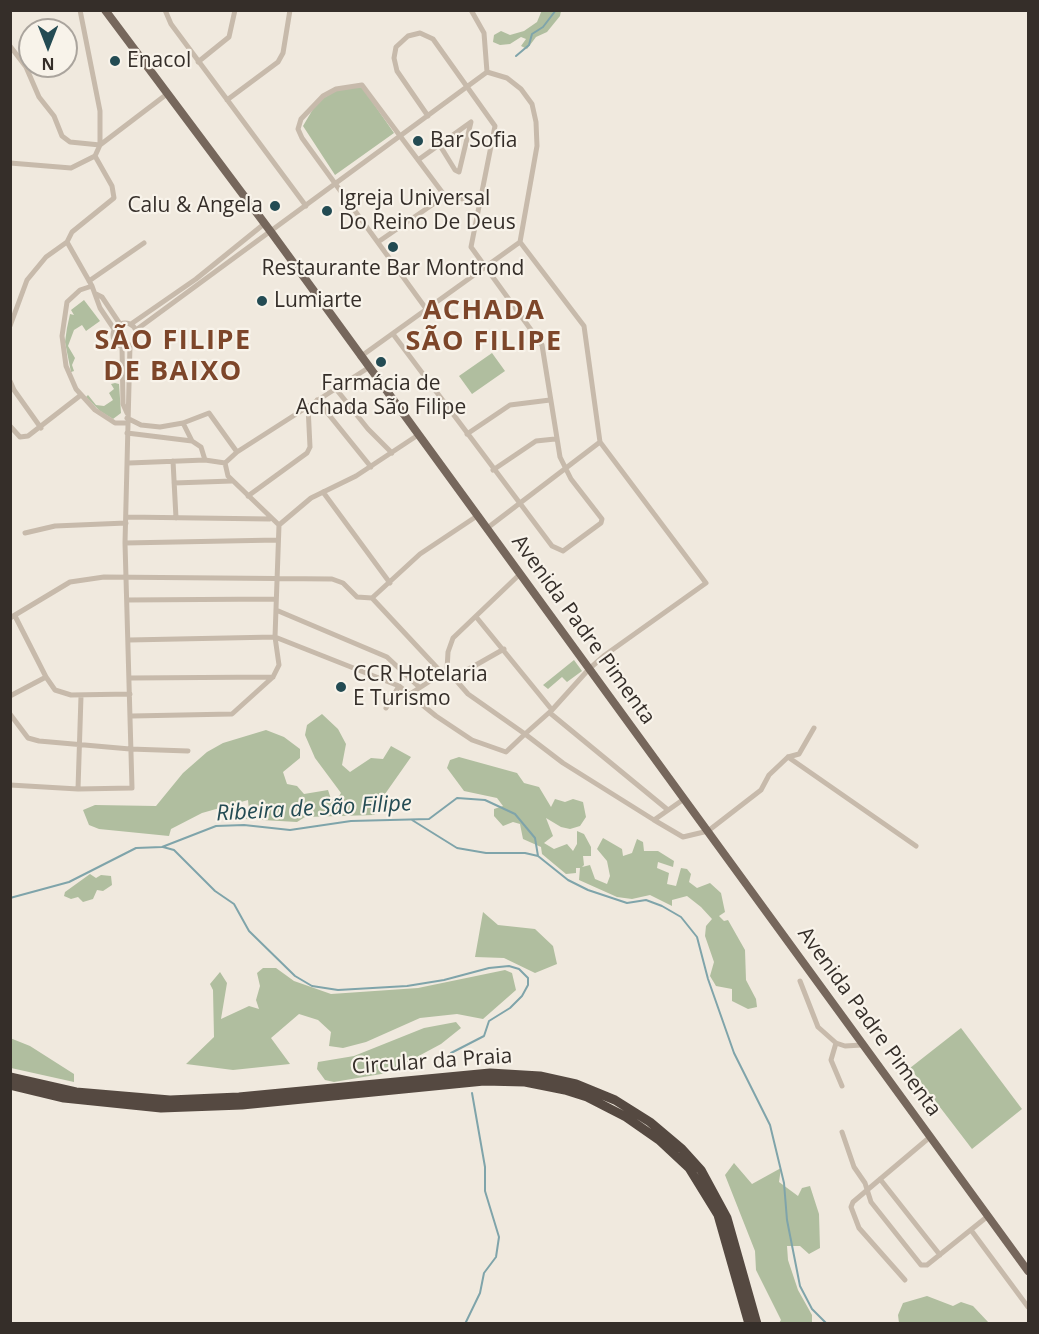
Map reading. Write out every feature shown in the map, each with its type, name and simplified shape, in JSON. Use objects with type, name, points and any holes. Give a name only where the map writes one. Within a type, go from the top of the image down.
[{"type":"highway","name":"Circular da Praia","points":[[10,1077],[76,1092],[170,1100],[239,1097],[490,1073],[540,1076],[576,1083],[615,1100],[650,1122],[682,1149],[701,1170],[722,1205],[729,1224],[757,1323]]},
{"type":"highway","name":"Circular da Praia","points":[[10,1085],[64,1098],[161,1108],[242,1105],[484,1081],[538,1084],[571,1092],[626,1117],[654,1136],[689,1168],[718,1215],[749,1323]]},
{"type":"main road","name":"Avenida Padre Pimenta","points":[[105,10],[271,232],[1029,1271]]},
{"type":"street","points":[[10,163],[65,170],[95,156],[100,145],[100,111],[80,10]]},
{"type":"street","points":[[165,10],[171,24],[198,62],[306,206]]},
{"type":"street","points":[[198,62],[230,37],[235,10]]},
{"type":"street","points":[[227,100],[278,62],[283,53],[290,10]]},
{"type":"street","points":[[471,10],[484,33],[487,72]]},
{"type":"street","points":[[393,334],[518,503],[558,551],[563,551],[580,540],[601,523],[602,519],[564,468],[555,438],[542,345],[484,269],[471,248],[482,202],[495,126],[433,39],[420,33],[408,36],[396,47],[394,58],[397,71],[428,116]]},
{"type":"street","points":[[10,46],[26,66],[39,97],[54,116],[64,139],[70,142],[100,145],[167,94]]},
{"type":"street","points":[[136,330],[487,72]]},
{"type":"street","points":[[360,357],[520,242],[537,146],[536,122],[532,104],[522,89],[507,78],[487,72]]},
{"type":"street","points":[[427,310],[298,129],[301,119],[323,96],[336,89],[362,85],[399,138],[445,196]]},
{"type":"street","points":[[418,160],[439,144],[471,122],[459,172],[455,170],[439,144]]},
{"type":"street","points":[[10,326],[27,280],[45,257],[67,242],[72,232],[114,198],[112,186],[95,156]]},
{"type":"street","points":[[378,242],[445,196],[482,202]]},
{"type":"street","points":[[114,329],[120,324],[131,324],[196,279],[264,224]]},
{"type":"street","points":[[67,242],[96,294],[100,308],[114,329],[114,340],[122,346],[130,345]]},
{"type":"street","points":[[129,640],[275,637],[399,686],[436,716],[472,740],[502,751],[510,751],[589,669],[706,583],[600,442],[584,326],[520,242]]},
{"type":"street","points":[[144,243],[67,302],[62,336],[66,366],[81,395],[95,410],[115,423],[127,419],[150,426],[183,423],[209,413],[237,452]]},
{"type":"street","points":[[96,294],[102,297],[120,324]]},
{"type":"street","points":[[10,785],[130,789],[132,716],[125,543],[129,463],[127,419],[130,404],[130,345],[137,337],[136,330],[131,324]]},
{"type":"street","points":[[122,346],[123,404],[127,419]]},
{"type":"street","points":[[279,525],[232,481],[225,471],[225,463],[237,452],[368,368]]},
{"type":"street","points":[[10,381],[42,428]]},
{"type":"street","points":[[336,389],[368,429],[392,453]]},
{"type":"street","points":[[10,426],[24,438],[42,428],[59,411],[81,395]]},
{"type":"street","points":[[317,400],[371,467]]},
{"type":"street","points":[[467,434],[510,405],[550,400]]},
{"type":"street","points":[[248,496],[307,453],[310,447],[308,406]]},
{"type":"street","points":[[183,423],[192,441]]},
{"type":"street","points":[[127,433],[192,441],[201,447],[205,460]]},
{"type":"street","points":[[132,716],[232,714],[273,677],[279,665],[275,637],[279,525],[311,498],[371,467],[418,435]]},
{"type":"street","points":[[493,470],[536,441],[555,438]]},
{"type":"street","points":[[486,529],[600,442]]},
{"type":"street","points":[[129,463],[205,460],[225,463]]},
{"type":"street","points":[[172,461],[176,518]]},
{"type":"street","points":[[174,483],[232,481]]},
{"type":"street","points":[[323,492],[390,583]]},
{"type":"street","points":[[372,598],[420,554],[477,516]]},
{"type":"street","points":[[25,533],[55,526],[126,520],[270,519]]},
{"type":"street","points":[[125,543],[278,540]]},
{"type":"street","points":[[410,694],[444,671],[450,644],[463,627],[477,618],[500,591],[520,574]]},
{"type":"street","points":[[130,694],[81,696],[55,690],[13,617],[70,582],[104,577],[332,579],[343,583],[357,597],[372,598],[468,694],[563,764],[682,837],[691,837],[708,831],[761,790],[769,775],[788,757],[798,754],[814,728]]},
{"type":"street","points":[[127,600],[276,599]]},
{"type":"street","points":[[276,610],[387,657],[419,687]]},
{"type":"street","points":[[477,618],[504,649],[551,711],[668,810]]},
{"type":"street","points":[[453,678],[504,649]]},
{"type":"street","points":[[10,696],[46,677]]},
{"type":"street","points":[[130,678],[273,677]]},
{"type":"street","points":[[386,708],[399,686]]},
{"type":"street","points":[[78,789],[81,696]]},
{"type":"street","points":[[10,714],[28,738],[130,749],[188,751]]},
{"type":"street","points":[[788,757],[916,846]]},
{"type":"street","points":[[654,820],[684,799]]},
{"type":"street","points":[[800,981],[818,1027],[836,1043],[845,1046],[862,1045]]},
{"type":"street","points":[[836,1043],[831,1060],[842,1086]]},
{"type":"street","points":[[842,1132],[854,1167],[871,1202],[919,1264],[925,1266],[988,1216]]},
{"type":"street","points":[[905,1280],[856,1222],[851,1204],[930,1137]]},
{"type":"street","points":[[880,1179],[940,1255]]},
{"type":"street","points":[[971,1230],[1029,1307]]},
{"type":"green space","points":[[542,10],[561,11],[560,16],[547,32],[536,37],[527,49],[521,46],[526,39],[521,37],[510,44],[500,45],[493,42],[494,35],[501,31],[510,35],[524,31],[537,22]]},
{"type":"green space","points":[[362,87],[394,133],[335,175],[303,126],[322,99],[337,90]]},
{"type":"green space","points":[[84,300],[100,321],[86,331],[82,325],[74,330],[68,346],[75,358],[72,365],[74,371],[71,372],[65,342],[67,328],[70,314],[74,315],[71,310]]},
{"type":"green space","points":[[492,353],[505,371],[472,394],[459,376]]},
{"type":"green space","points":[[111,384],[119,384],[121,413],[113,419],[100,411],[86,397],[88,395],[96,405],[104,406],[113,400],[109,393],[114,389]]},
{"type":"green space","points":[[574,660],[582,671],[567,682],[562,677],[548,689],[543,685]]},
{"type":"green space","points":[[322,714],[338,729],[346,744],[342,765],[350,772],[371,758],[383,759],[391,746],[411,757],[385,794],[385,803],[374,815],[305,817],[297,822],[245,819],[249,810],[248,800],[202,813],[171,829],[169,836],[99,829],[89,825],[83,810],[95,805],[156,806],[183,773],[207,752],[223,743],[266,730],[284,737],[300,749],[300,758],[283,772],[287,784],[297,786],[304,794],[328,790],[331,799],[337,800],[341,793],[315,758],[305,735],[307,725]]},
{"type":"green space","points":[[459,757],[517,773],[524,783],[539,787],[551,807],[555,799],[565,802],[573,799],[583,802],[586,817],[580,826],[570,829],[561,827],[546,818],[553,836],[544,843],[554,849],[567,844],[573,851],[577,844],[577,831],[584,834],[591,847],[591,856],[583,856],[584,865],[582,867],[590,865],[595,879],[607,884],[610,876],[607,861],[597,849],[603,838],[622,849],[623,856],[632,853],[637,839],[643,842],[644,851],[658,851],[674,861],[673,867],[658,862],[657,868],[669,873],[667,884],[676,886],[681,868],[687,869],[691,874],[689,882],[697,888],[710,883],[721,893],[725,912],[719,916],[724,921],[728,920],[745,950],[746,980],[756,999],[757,1007],[748,1009],[732,1001],[732,989],[716,986],[710,976],[714,962],[705,936],[706,926],[712,919],[701,907],[687,896],[672,900],[672,906],[650,895],[632,899],[617,897],[579,880],[580,868],[576,868],[576,873],[566,874],[542,854],[541,847],[523,839],[520,824],[513,822],[503,826],[494,816],[494,809],[503,806],[497,798],[464,791],[447,768],[450,760]]},
{"type":"green space","points":[[90,874],[96,878],[101,875],[111,876],[112,885],[103,891],[97,890],[93,899],[83,902],[78,897],[71,899],[64,896],[65,892]]},
{"type":"green space","points":[[483,912],[498,925],[535,929],[553,946],[557,964],[535,973],[504,958],[475,957]]},
{"type":"green space","points":[[263,968],[276,968],[294,981],[331,994],[418,988],[505,970],[512,973],[516,990],[483,1019],[457,1014],[420,1018],[366,1042],[343,1048],[329,1046],[331,1032],[318,1020],[299,1014],[271,1038],[290,1064],[233,1070],[186,1064],[214,1037],[213,990],[210,984],[220,972],[227,983],[221,1019],[249,1006],[259,1009],[256,1000],[260,986],[257,973]]},
{"type":"green space","points":[[456,1022],[461,1028],[441,1044],[387,1073],[334,1082],[325,1080],[317,1069],[318,1062],[354,1056],[424,1028]]},
{"type":"green space","points":[[961,1028],[1022,1109],[972,1149],[910,1068]]},
{"type":"green space","points":[[10,1038],[30,1046],[74,1074],[74,1082],[11,1068]]},
{"type":"green space","points":[[734,1163],[752,1184],[781,1168],[779,1182],[798,1196],[802,1188],[810,1186],[819,1214],[820,1248],[809,1254],[800,1246],[787,1246],[788,1260],[798,1290],[812,1315],[812,1323],[779,1323],[781,1320],[756,1270],[755,1251],[725,1175]]},
{"type":"green space","points":[[927,1296],[953,1306],[961,1302],[973,1306],[989,1323],[899,1323],[898,1315],[903,1303]]},
{"type":"waterway","points":[[516,56],[529,45],[532,34],[543,27],[556,10]]},
{"type":"waterway","name":"Ribeira de São Filipe","points":[[10,898],[69,882],[136,848],[162,847],[216,826],[244,825],[290,830],[351,821],[429,819],[457,798],[485,800],[515,814],[535,838],[538,856],[568,880],[588,890],[627,903],[646,900],[662,906],[681,917],[697,937],[708,979],[734,1053],[770,1125],[784,1183],[787,1220],[800,1286],[812,1309],[827,1324]]},
{"type":"waterway","points":[[412,820],[457,848],[486,853],[525,853],[538,856]]},
{"type":"waterway","points":[[163,847],[174,850],[215,891],[234,904],[249,931],[295,976],[312,986],[338,990],[407,986],[444,980],[489,968],[509,966],[519,969],[528,978],[528,985],[522,996],[510,1008],[489,1021],[484,1036],[451,1053],[441,1067]]},
{"type":"waterway","points":[[465,1324],[480,1293],[484,1273],[496,1257],[499,1237],[485,1191],[485,1167],[472,1093]]},
{"type":"place","name":"Enacol","points":[[115,61]]},
{"type":"place","name":"Bar Sofia","points":[[418,141]]},
{"type":"place","name":"Calu & Angela","points":[[275,206]]},
{"type":"place","name":"Igreja Universal Do Reino De Deus","points":[[327,211]]},
{"type":"place","name":"Restaurante Bar Montrond","points":[[393,247]]},
{"type":"place","name":"Lumiarte","points":[[262,301]]},
{"type":"place","name":"Farmácia de Achada São Filipe","points":[[381,362]]},
{"type":"place","name":"CCR Hotelaria E Turismo","points":[[341,687]]},
{"type":"district","name":"ACHADA SÃO FILIPE","points":[[484,326]]},
{"type":"district","name":"SÃO FILIPE DE BAIXO","points":[[173,356]]}]
